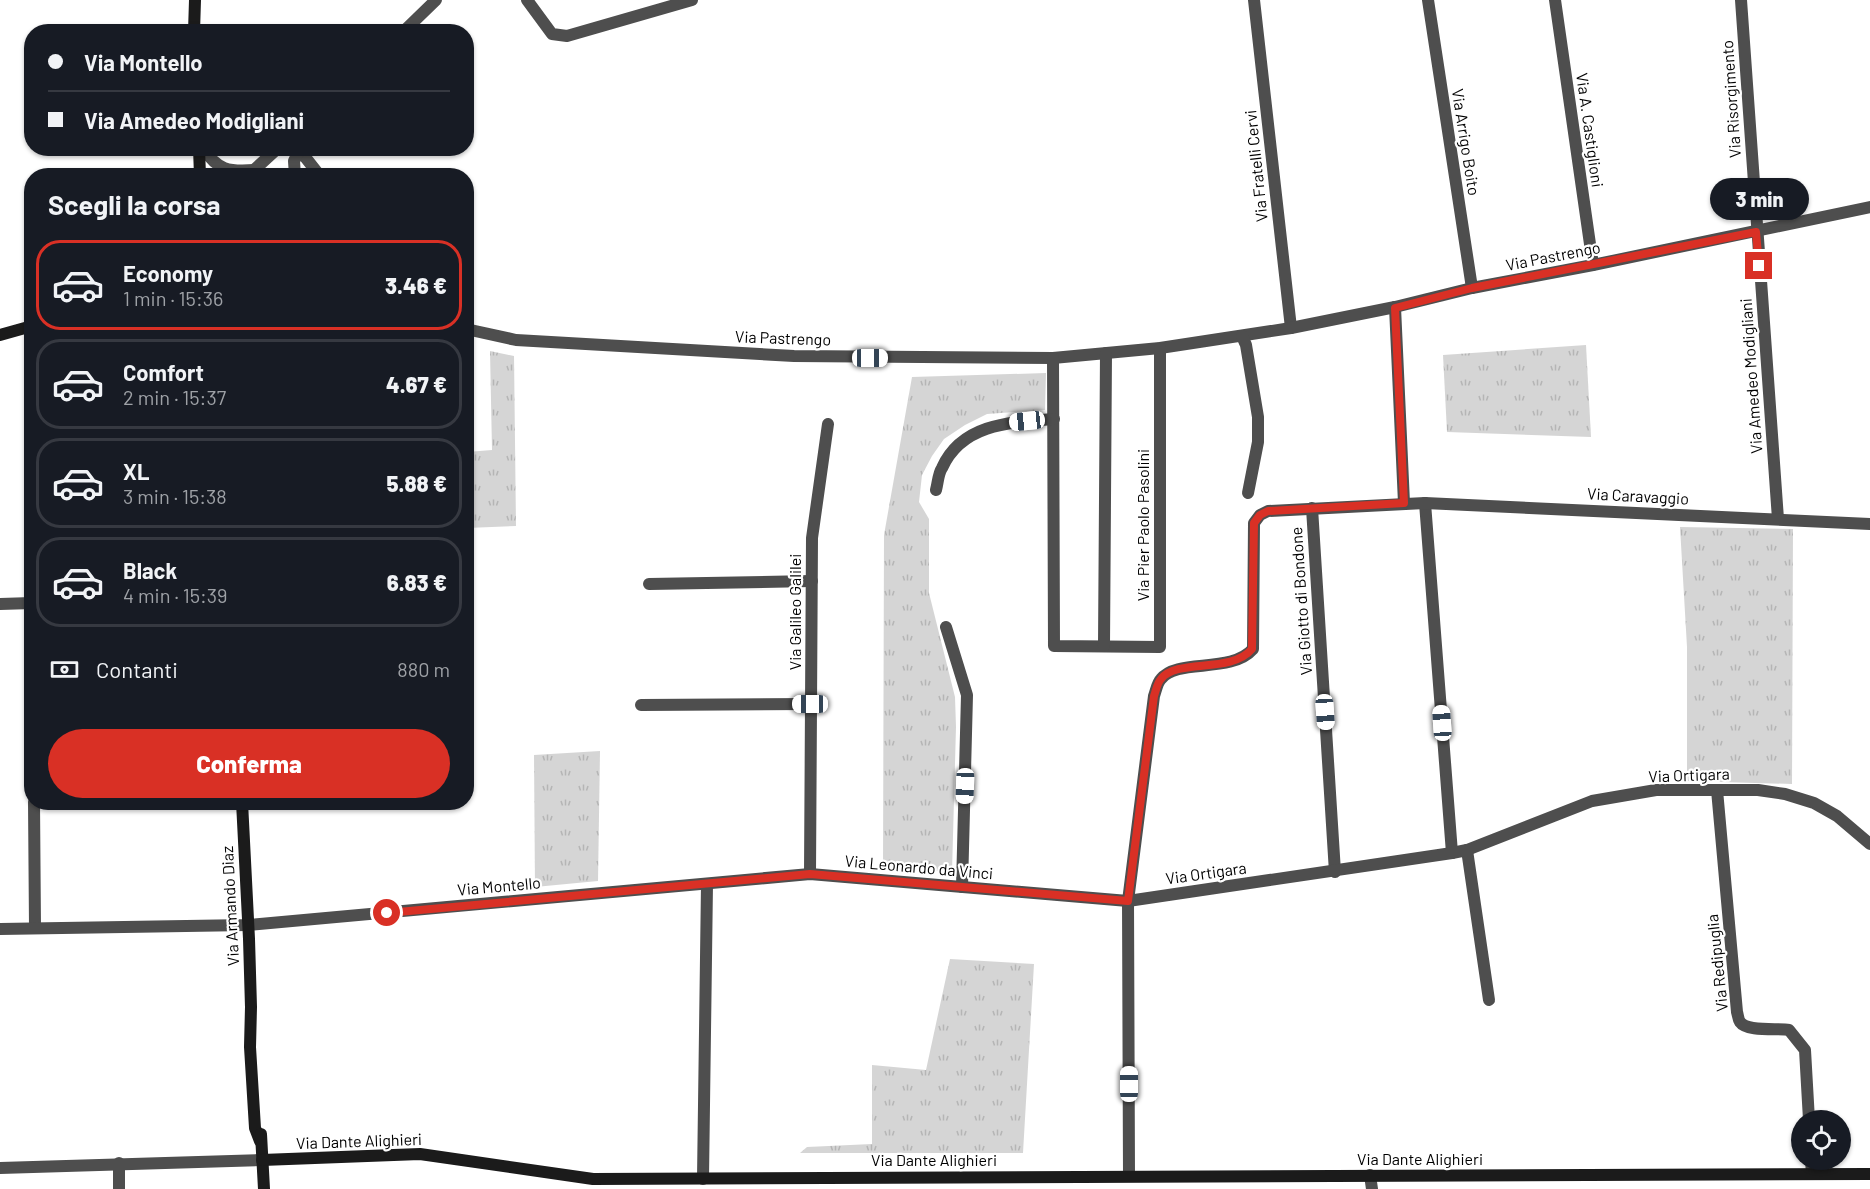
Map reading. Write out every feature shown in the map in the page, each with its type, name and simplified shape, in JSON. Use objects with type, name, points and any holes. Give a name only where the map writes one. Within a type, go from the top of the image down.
[{"type":"street","points":[[194,24],[195,0]]},
{"type":"street","points":[[411,24],[436,0]]},
{"type":"street","points":[[527,0],[552,34],[567,36],[693,0]]},
{"type":"street","name":"Via Fratelli Cervi","points":[[1254,0],[1290,328]]},
{"type":"street","name":"Via Arrigo Boito","points":[[1428,0],[1472,288]]},
{"type":"street","name":"Via A. Castiglioni","points":[[1555,0],[1593,265]]},
{"type":"street","name":"Via Risorgimento","points":[[1741,0],[1756,232]]},
{"type":"street","points":[[207,156],[210,161],[223,168]]},
{"type":"street","points":[[253,168],[268,156]]},
{"type":"street","points":[[303,156],[313,168]]},
{"type":"street","name":"Via Pastrengo","points":[[474,331],[516,340],[794,356],[1053,358],[1160,348],[1290,328],[1395,308],[1472,288],[1870,207]]},
{"type":"street","name":"Via Amedeo Modigliani","points":[[1756,232],[1778,519]]},
{"type":"street","points":[[1395,308],[1404,503]]},
{"type":"street","points":[[0,335],[24,328]]},
{"type":"street","points":[[1242,336],[1246,345],[1258,417],[1258,442],[1248,493]]},
{"type":"street","name":"Via Pier Paolo Pasolini","points":[[1053,358],[1054,646],[1160,646],[1160,348]]},
{"type":"street","points":[[1104,646],[1106,353]]},
{"type":"street","points":[[936,490],[941,468],[955,448],[974,434],[998,424],[1054,419]]},
{"type":"street","name":"Via Galileo Galilei","points":[[810,874],[812,538],[828,424]]},
{"type":"street","points":[[1425,503],[1452,853]]},
{"type":"street","name":"Via Caravaggio","points":[[1128,901],[1154,696],[1158,684],[1161,677],[1172,671],[1235,661],[1246,657],[1252,649],[1254,638],[1254,523],[1260,515],[1268,511],[1425,503],[1870,524]]},
{"type":"street","name":"Via Giotto di Bondone","points":[[1312,508],[1335,872]]},
{"type":"street","points":[[649,584],[812,581]]},
{"type":"street","points":[[0,603],[24,603]]},
{"type":"street","points":[[946,627],[967,695],[962,887]]},
{"type":"street","points":[[641,705],[810,704]]},
{"type":"street","name":"Via Ortigara","points":[[1128,901],[1335,872],[1467,850],[1592,801],[1656,790],[1758,790],[1785,794],[1814,802],[1837,816],[1870,844]]},
{"type":"street","name":"Via Redipuglia","points":[[1717,790],[1737,1012],[1740,1022],[1747,1027],[1789,1030],[1799,1040],[1805,1050],[1808,1110]]},
{"type":"street","points":[[34,810],[35,928]]},
{"type":"street","name":"Via Armando Diaz","points":[[242,810],[251,1007],[250,1047],[255,1128],[260,1141],[264,1189]]},
{"type":"street","points":[[1467,850],[1489,1000]]},
{"type":"street","name":"Via Leonardo da Vinci","points":[[706,884],[810,874],[1128,901]]},
{"type":"street","points":[[703,1179],[706,884]]},
{"type":"street","name":"Via Montello","points":[[0,929],[248,926],[706,884]]},
{"type":"street","points":[[1128,901],[1129,1176]]},
{"type":"street","name":"Via Dante Alighieri","points":[[0,1168],[420,1154],[593,1179],[1870,1174]]},
{"type":"street","points":[[119,1163],[119,1189]]},
{"type":"street","points":[[1812,1170],[1812,1174]]},
{"type":"street","points":[[1370,1175],[1372,1189]]},
{"type":"green space","points":[[1586,345],[1591,437],[1447,432],[1443,355]]},
{"type":"green space","points":[[490,351],[514,356],[516,526],[474,528],[474,451],[492,450]]},
{"type":"green space","points":[[1046,373],[1045,410],[987,414],[965,425],[944,439],[922,475],[919,502],[929,519],[929,593],[955,697],[952,872],[883,868],[884,535],[912,377]]},
{"type":"green space","points":[[1680,527],[1793,529],[1792,784],[1687,781],[1687,647]]},
{"type":"green space","points":[[600,751],[598,881],[535,887],[534,755]]},
{"type":"green space","points":[[950,959],[1034,964],[1023,1153],[800,1153],[807,1147],[872,1144],[872,1065],[926,1070]]},
{"type":"route","points":[[387,913],[810,874],[1128,901],[1154,696],[1161,677],[1172,671],[1235,661],[1246,657],[1252,649],[1254,638],[1254,523],[1260,515],[1268,511],[1404,503],[1395,308],[1472,288],[1756,232],[1759,266]]}]
